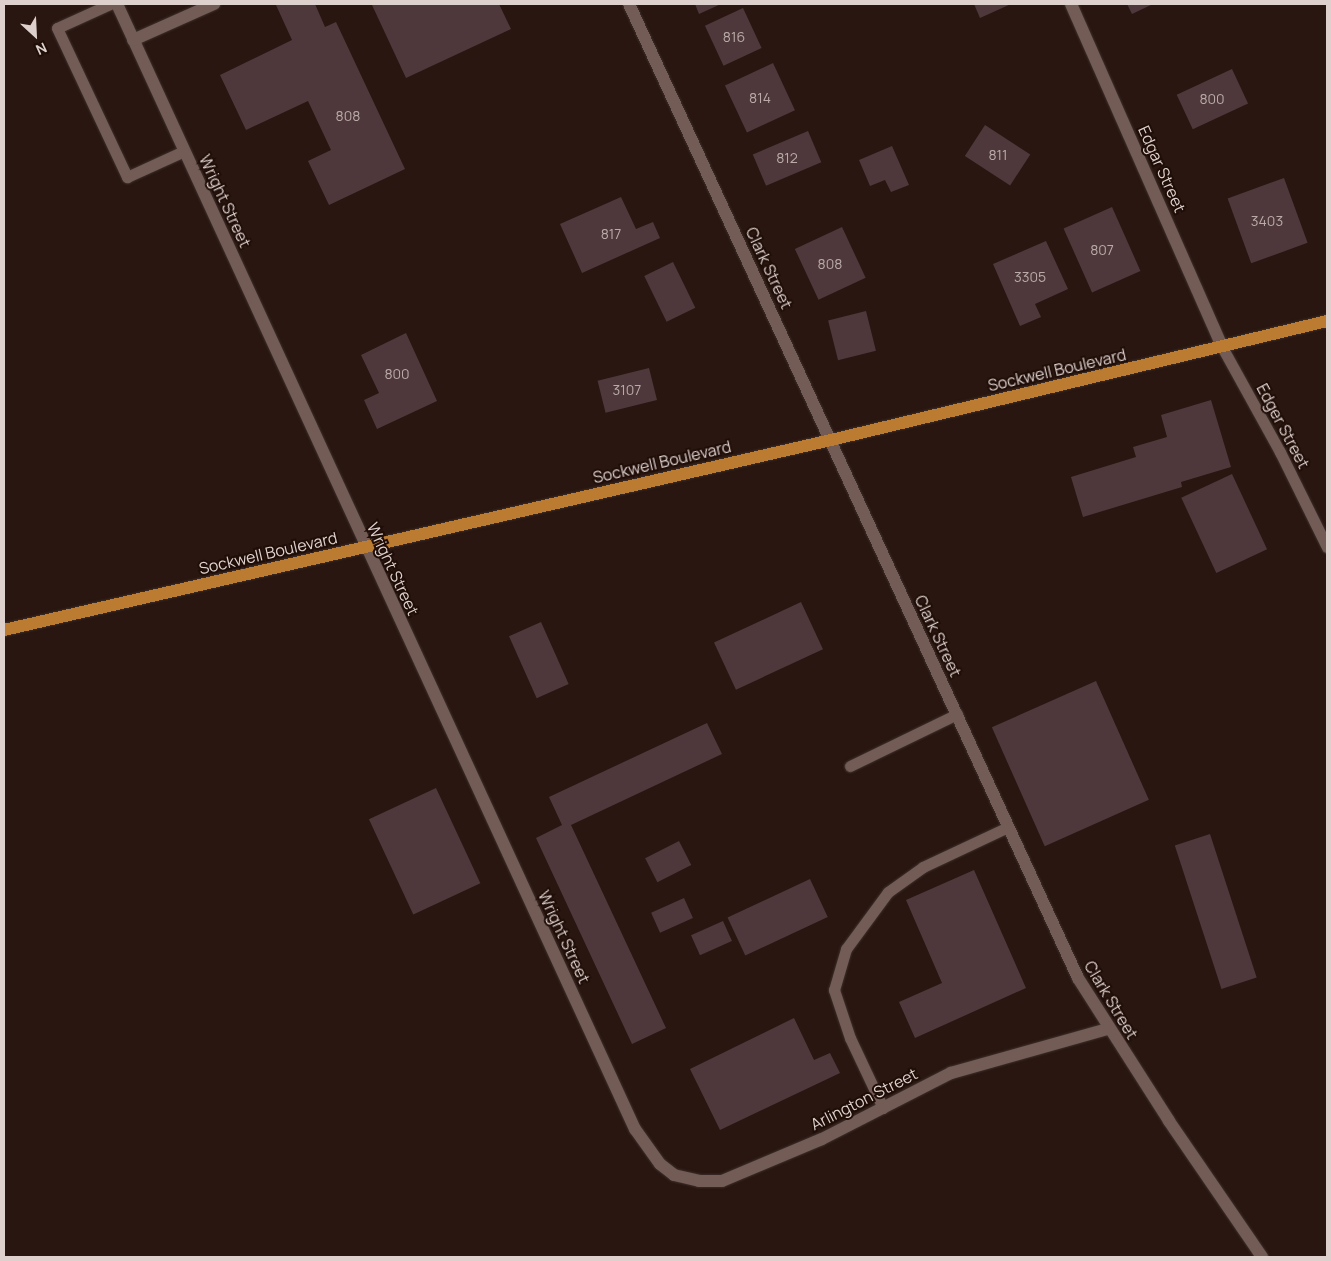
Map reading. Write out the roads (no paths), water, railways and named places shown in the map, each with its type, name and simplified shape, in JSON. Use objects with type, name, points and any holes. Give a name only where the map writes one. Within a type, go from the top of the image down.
[{"type":"main road","name":"Sockwell Boulevard","points":[[4,630],[831,440],[1327,321]]},
{"type":"street","name":"Wright Street","points":[[116,4],[631,1120],[647,1145]]},
{"type":"street","points":[[133,40],[214,4]]},
{"type":"street","name":"Clark Street","points":[[629,4],[1078,978],[1108,1029],[1262,1257]]},
{"type":"street","name":"Edgar Street","points":[[1071,4],[1222,347]]},
{"type":"street","name":"Arlington Street","points":[[647,1145],[660,1164],[674,1175],[699,1181],[722,1181],[822,1139],[951,1073],[1108,1029]]},
{"type":"lane","points":[[110,4],[57,28],[127,177],[184,151]]},
{"type":"lane","name":"Edger Street","points":[[1222,347],[1280,452],[1327,548]]},
{"type":"lane","points":[[850,766],[957,714]]},
{"type":"lane","points":[[883,1108],[850,1038],[834,990],[846,949],[888,892],[923,867],[1008,827]]}]
